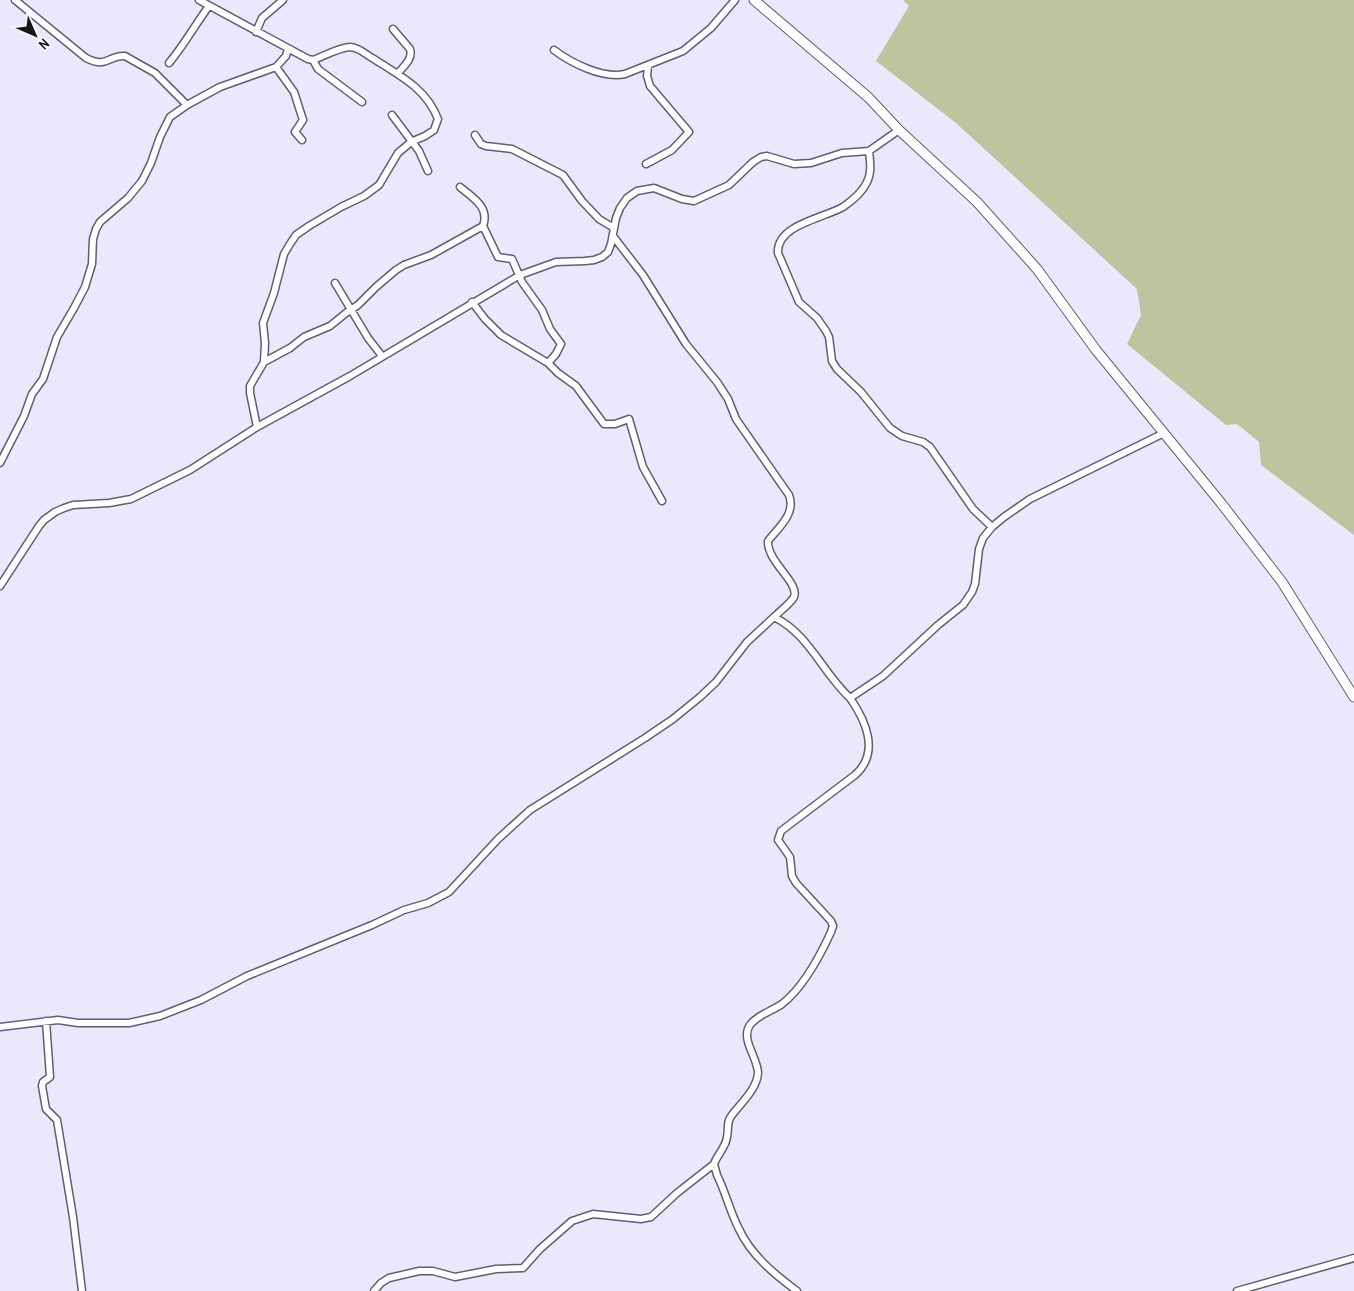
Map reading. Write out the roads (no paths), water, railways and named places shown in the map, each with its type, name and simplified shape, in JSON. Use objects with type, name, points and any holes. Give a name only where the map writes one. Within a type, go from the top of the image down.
[{"type":"main road","points":[[754,0],[868,97],[900,130],[977,202],[1037,269],[1096,350],[1221,503],[1282,582],[1354,697]]},
{"type":"street","points":[[15,0],[86,58],[97,63],[103,63],[120,56],[125,56],[155,73],[187,105]]},
{"type":"street","points":[[199,0],[288,49],[313,60],[318,68],[362,102]]},
{"type":"street","points":[[256,32],[262,18],[283,0]]},
{"type":"street","points":[[554,50],[573,62],[608,74],[618,75],[648,66],[683,51],[711,28],[735,0]]},
{"type":"street","points":[[169,63],[180,50],[209,6]]},
{"type":"street","points":[[393,29],[410,49],[411,53],[408,61],[398,73]]},
{"type":"street","points":[[257,428],[250,386],[264,362],[263,323],[274,293],[284,254],[296,236],[309,226],[380,185],[393,159],[411,142],[426,136],[434,130],[438,119],[428,100],[418,89],[398,73],[354,48],[348,47],[313,60]]},
{"type":"street","points":[[0,463],[24,416],[32,394],[43,379],[57,337],[85,287],[92,264],[93,239],[96,229],[100,222],[128,198],[142,181],[170,116],[220,87],[276,67],[286,56],[288,49]]},
{"type":"street","points":[[646,164],[672,150],[689,132],[650,86],[647,76],[648,66]]},
{"type":"street","points":[[276,67],[294,92],[303,120],[295,132],[302,140]]},
{"type":"street","points":[[392,115],[418,151],[428,171]]},
{"type":"street","points":[[0,586],[39,526],[55,512],[73,505],[109,503],[132,499],[190,470],[257,428],[350,376],[520,275],[556,262],[594,260],[602,257],[608,252],[620,208],[627,198],[637,191],[654,188],[682,199],[694,201],[729,185],[753,162],[761,157],[767,156],[804,165],[842,152],[869,151],[900,130]]},
{"type":"street","points":[[474,135],[486,146],[512,149],[563,175],[599,220],[614,228]]},
{"type":"street","points":[[869,151],[870,176],[858,193],[842,207],[796,227],[786,234],[777,247],[778,253],[799,302],[817,318],[826,330],[829,337],[832,361],[837,369],[861,392],[890,428],[902,436],[923,442],[930,447],[973,509],[992,527]]},
{"type":"street","points":[[460,187],[484,211],[486,215],[484,226],[498,257],[503,259],[511,258],[522,282],[542,310],[550,329],[561,344],[548,364]]},
{"type":"street","points":[[264,362],[290,348],[304,337],[326,329],[352,310],[404,265],[431,255],[484,226]]},
{"type":"street","points":[[0,1027],[58,1020],[113,1024],[129,1023],[160,1016],[202,1000],[247,976],[404,910],[428,903],[440,897],[449,892],[498,839],[530,810],[646,738],[700,697],[716,682],[747,642],[792,599],[795,594],[795,588],[777,565],[768,546],[768,541],[789,514],[792,507],[789,495],[736,419],[728,399],[717,382],[686,344],[643,275],[613,236]]},
{"type":"street","points":[[335,283],[368,338],[382,356]]},
{"type":"street","points":[[472,302],[501,335],[548,364],[576,386],[604,424],[615,424],[629,419],[643,467],[662,501]]},
{"type":"street","points":[[850,698],[883,676],[938,625],[963,605],[975,584],[979,549],[983,538],[992,527],[1030,499],[1164,434]]},
{"type":"street","points":[[374,1291],[389,1278],[419,1271],[433,1271],[455,1277],[496,1269],[523,1268],[540,1249],[572,1221],[593,1214],[641,1219],[651,1218],[670,1199],[714,1164],[728,1136],[730,1116],[749,1094],[757,1078],[756,1065],[746,1034],[750,1026],[760,1017],[783,1003],[792,993],[811,970],[833,926],[831,921],[796,883],[792,876],[790,857],[778,840],[782,831],[855,775],[865,764],[868,756],[866,727],[860,712],[832,679],[801,636],[791,626],[774,616]]},
{"type":"street","points":[[46,1022],[50,1077],[43,1082],[42,1086],[46,1109],[57,1120],[73,1217],[82,1291]]},
{"type":"street","points":[[714,1164],[744,1239],[759,1258],[797,1291]]},
{"type":"street","points":[[1237,1291],[1354,1258]]}]
